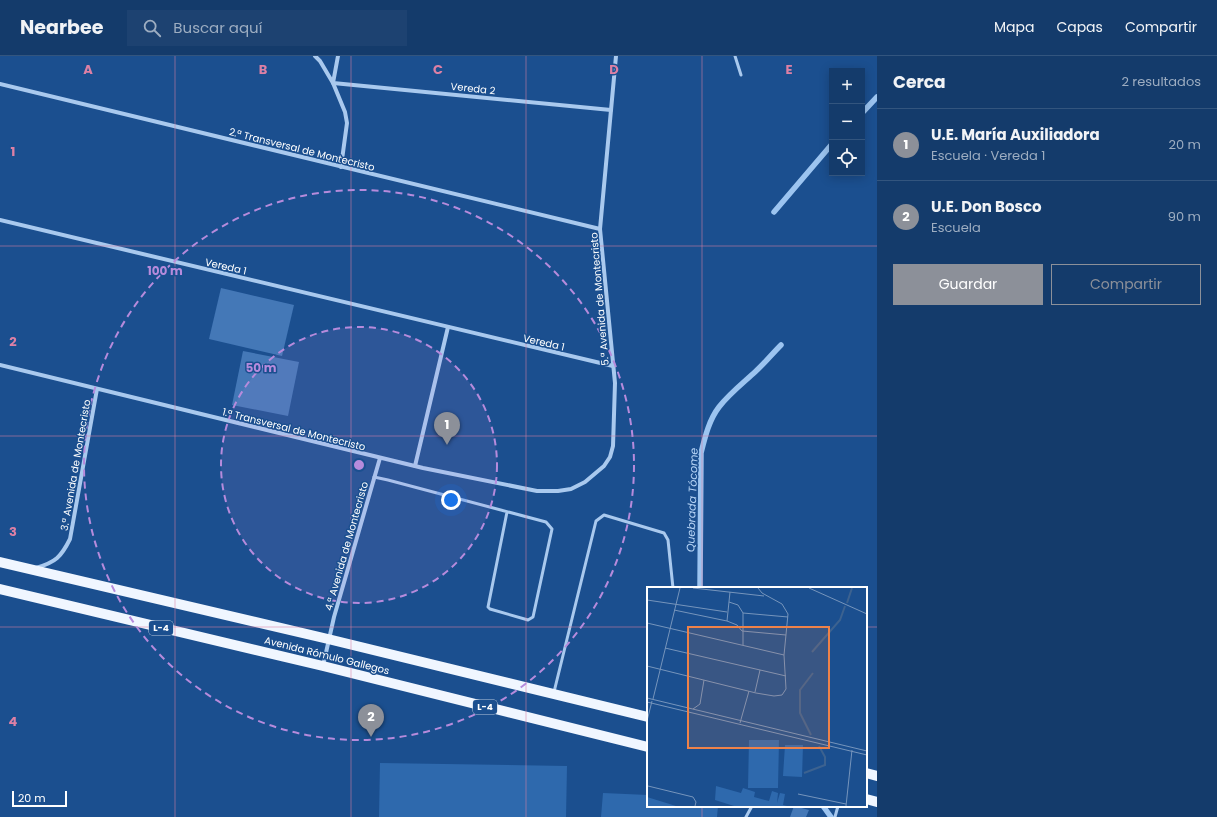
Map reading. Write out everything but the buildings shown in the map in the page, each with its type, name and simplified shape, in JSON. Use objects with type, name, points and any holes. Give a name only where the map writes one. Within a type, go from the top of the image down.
[{"type":"main road","name":"Avenida Rómulo Gallegos","points":[[0,562],[328,638],[647,717]]},
{"type":"main road","name":"Avenida Rómulo Gallegos","points":[[0,589],[322,666],[647,747]]},
{"type":"main road","points":[[867,773],[877,776]]},
{"type":"main road","points":[[867,799],[877,802]]},
{"type":"street","points":[[315,56],[320,61],[333,82],[347,123],[341,167]]},
{"type":"street","points":[[333,82],[338,56]]},
{"type":"street","name":"5.ª Avenida de Montecristo","points":[[584,482],[604,466],[610,457],[614,446],[615,383],[600,229],[616,56]]},
{"type":"street","name":"Vereda 2","points":[[333,82],[611,110]]},
{"type":"street","name":"2.ª Transversal de Montecristo","points":[[0,84],[600,229]]},
{"type":"street","name":"Vereda 1","points":[[0,220],[613,366]]},
{"type":"street","points":[[415,466],[448,327]]},
{"type":"street","name":"1.ª Transversal de Montecristo","points":[[0,365],[380,458],[537,491],[558,491],[571,489],[584,482]]},
{"type":"street","name":"3.ª Avenida de Montecristo","points":[[31,569],[44,566],[58,558],[63,554],[70,539],[97,389]]},
{"type":"street","name":"4.ª Avenida de Montecristo","points":[[322,666],[328,638],[380,458]]},
{"type":"lane","points":[[735,56],[741,75]]},
{"type":"lane","points":[[374,477],[546,522],[552,529],[533,617],[528,620],[490,609],[488,606],[507,512]]},
{"type":"lane","points":[[554,694],[596,521],[604,515],[664,533],[668,540],[673,587]]},
{"type":"lane","points":[[746,817],[751,807]]},
{"type":"lane","points":[[835,817],[838,807]]},
{"type":"shaded area","points":[[380,763],[567,766],[566,817],[379,817]]},
{"type":"shaded area","points":[[603,793],[647,795],[647,807],[718,807],[717,817],[601,817]]},
{"type":"waterway","points":[[865,110],[877,97]]},
{"type":"waterway","points":[[774,212],[829,148]]},
{"type":"waterway","name":"Quebrada Tócome","points":[[700,587],[701,453],[708,429],[713,417],[723,402],[781,345]]},
{"type":"waterway","name":"Quebrada Tócome","points":[[824,807],[831,817]]},
{"type":"place","name":"U.E. María Auxiliadora","points":[[447,445]]},
{"type":"place","name":"U.E. Don Bosco","points":[[371,737]]}]
